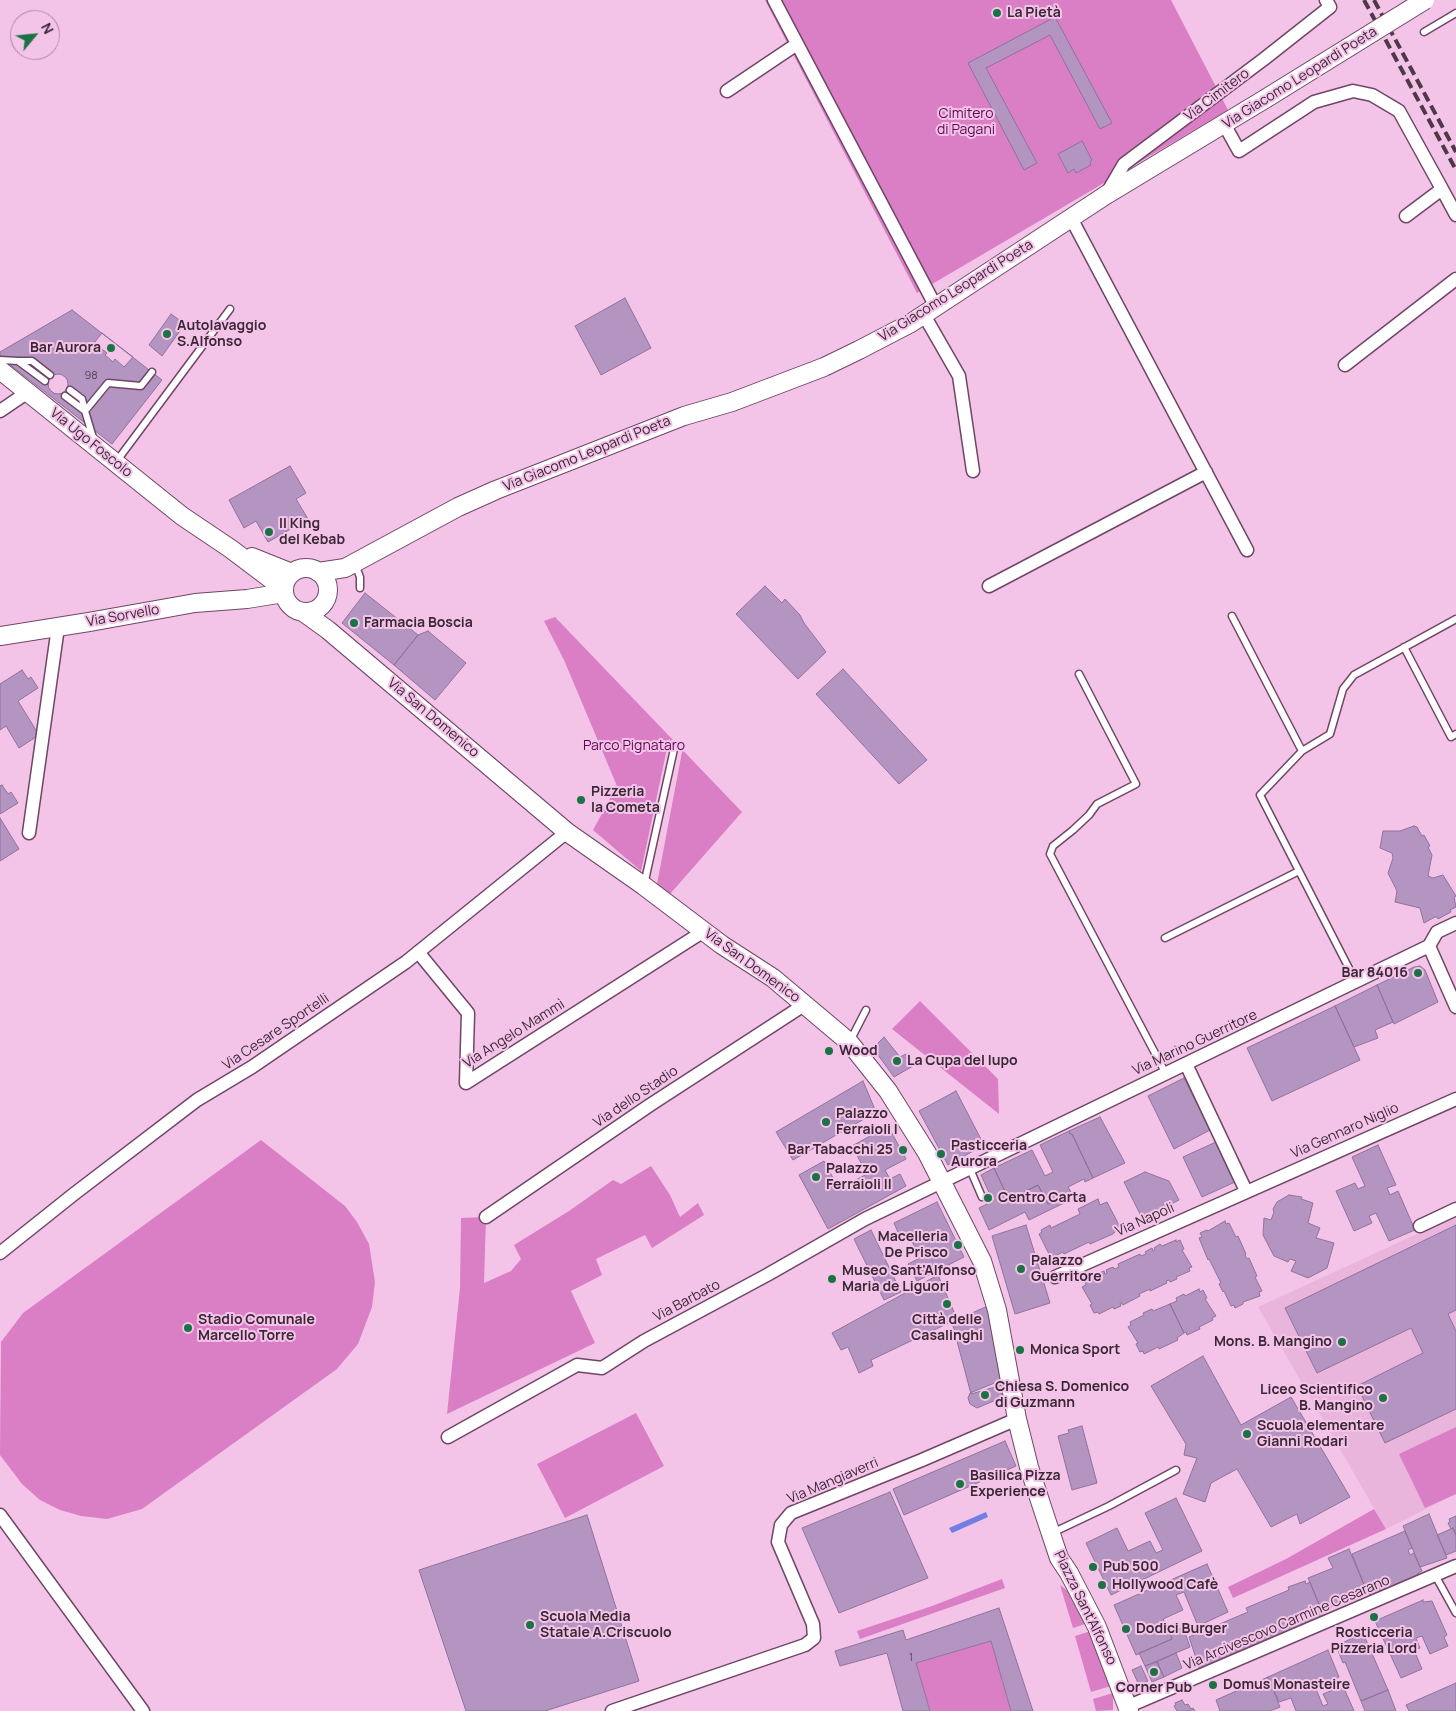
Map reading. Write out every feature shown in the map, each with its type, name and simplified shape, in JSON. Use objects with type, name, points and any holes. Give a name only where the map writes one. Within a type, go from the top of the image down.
[{"type":"street","points":[[774,0],[930,311],[959,376],[973,471]]},
{"type":"street","name":"Via Cimitero","points":[[1106,195],[1124,164],[1330,7],[1326,0]]},
{"type":"street","name":"Via Giacomo Leopardi Poeta","points":[[350,566],[458,507],[684,416],[732,402],[824,367],[859,350],[930,311],[1106,195],[1265,100],[1425,0]]},
{"type":"street","points":[[727,91],[797,44]]},
{"type":"street","points":[[1224,124],[1239,151],[1314,102],[1353,91],[1372,95],[1399,111],[1456,215]]},
{"type":"street","points":[[1406,216],[1442,189]]},
{"type":"street","points":[[1071,218],[1247,550]]},
{"type":"street","points":[[1345,365],[1456,280]]},
{"type":"street","name":"Via Ugo Foscolo","points":[[0,370],[182,516]]},
{"type":"street","points":[[0,411],[28,392]]},
{"type":"street","points":[[989,586],[1206,472]]},
{"type":"street","name":"Via San Domenico","points":[[182,516],[230,549],[567,832],[772,978],[849,1042],[888,1091],[926,1153],[982,1261],[998,1310],[1017,1419]]},
{"type":"street","name":"Via San Domenico","points":[[230,549],[292,573]]},
{"type":"street","points":[[350,566],[325,598],[310,612],[290,600],[288,577],[292,573],[305,568],[318,572],[350,566]]},
{"type":"street","points":[[318,572],[325,580],[328,630]]},
{"type":"street","name":"Via Sorvello","points":[[0,636],[195,603],[246,599],[290,600]]},
{"type":"street","points":[[29,833],[58,627]]},
{"type":"street","name":"Via Cesare Sportelli","points":[[0,1253],[197,1100],[252,1067],[406,962],[567,832]]},
{"type":"street","name":"Via Marino Guerritore","points":[[941,1182],[1429,946],[1437,932],[1456,922]]},
{"type":"street","name":"Via Angelo Mammì","points":[[418,952],[468,1013],[466,1083],[704,931]]},
{"type":"street","points":[[1429,946],[1456,1007]]},
{"type":"street","name":"Via dello Stadio","points":[[486,1217],[650,1105],[804,1005]]},
{"type":"street","points":[[1186,1064],[1246,1191]]},
{"type":"street","name":"Via Gennaro Niglio","points":[[1246,1191],[1456,1099]]},
{"type":"street","name":"Via Barbato","points":[[448,1436],[577,1365],[602,1368],[644,1341],[767,1275],[864,1219],[941,1182]]},
{"type":"street","name":"Via Napoli","points":[[1055,1277],[1246,1191]]},
{"type":"street","points":[[1420,1226],[1456,1209]]},
{"type":"street","name":"Piazza Sant'Alfonso","points":[[1017,1419],[1029,1467],[1059,1558],[1069,1573],[1096,1627],[1129,1709]]},
{"type":"street","name":"Via Mangiaverri","points":[[612,1711],[805,1646],[814,1638],[813,1624],[778,1542],[781,1525],[791,1513],[1017,1419]]},
{"type":"street","points":[[0,1515],[143,1711]]},
{"type":"street","name":"Via Arcivescovo Carmine Cesarano","points":[[1129,1709],[1456,1566]]},
{"type":"lane","points":[[1424,32],[1456,13]]},
{"type":"lane","points":[[116,462],[230,309]]},
{"type":"lane","points":[[0,360],[32,361],[50,375]]},
{"type":"lane","points":[[18,361],[45,381]]},
{"type":"lane","points":[[85,411],[108,384],[141,386],[152,372]]},
{"type":"lane","points":[[70,390],[82,399],[96,447]]},
{"type":"lane","points":[[65,396],[85,411]]},
{"type":"lane","points":[[350,566],[360,577],[360,588]]},
{"type":"lane","points":[[1232,616],[1302,751]]},
{"type":"lane","points":[[1356,982],[1260,795],[1302,751],[1330,734],[1344,689],[1354,675],[1456,619]]},
{"type":"lane","points":[[1404,647],[1451,737],[1456,734]]},
{"type":"lane","points":[[1080,674],[1136,784],[1098,804],[1073,830],[1052,846],[1050,854],[1166,1074]]},
{"type":"lane","points":[[644,886],[674,749]]},
{"type":"lane","points":[[1164,938],[1299,871]]},
{"type":"lane","points":[[849,1042],[866,1010]]},
{"type":"lane","points":[[970,1169],[982,1197]]},
{"type":"lane","points":[[1050,1533],[1109,1506],[1176,1470]]},
{"type":"lane","points":[[1435,1575],[1456,1613]]},
{"type":"shaded area","name":"Liceo Scientifico B. Mangino","points":[[1456,1216],[1456,1494],[1386,1529],[1258,1307]]},
{"type":"green space","name":"Cimitero di Pagani","points":[[765,0],[1171,0],[1228,110],[917,293]]},
{"type":"green space","name":"Parco Pignataro","points":[[555,617],[742,812],[670,894],[657,884],[682,752],[669,739],[641,871],[593,830],[617,786],[564,660],[544,621]]},
{"type":"green space","points":[[920,1001],[998,1079],[999,1114],[892,1029]]},
{"type":"green space","name":"Stadio Comunale Marcello Torre","points":[[261,1140],[345,1206],[357,1222],[369,1244],[375,1282],[372,1307],[358,1344],[337,1369],[142,1509],[107,1519],[81,1516],[60,1510],[40,1500],[22,1484],[0,1455],[1,1342],[23,1313]]},
{"type":"green space","points":[[651,1166],[670,1195],[680,1217],[698,1203],[704,1215],[652,1248],[645,1235],[596,1259],[602,1275],[571,1291],[595,1343],[447,1414],[460,1288],[461,1218],[486,1217],[484,1283],[511,1271],[521,1259],[514,1245],[569,1211],[613,1180],[621,1184]]},
{"type":"green space","points":[[636,1413],[664,1466],[565,1518],[537,1464]]},
{"type":"green space","points":[[1456,1427],[1456,1494],[1425,1508],[1399,1454]]},
{"type":"green space","points":[[1374,1509],[1386,1529],[1233,1598],[1228,1587],[1286,1559]]},
{"type":"green space","points":[[1002,1579],[1005,1588],[860,1639],[857,1631],[932,1606]]},
{"type":"green space","points":[[1060,1585],[1078,1599],[1088,1623],[1073,1628]]},
{"type":"green space","points":[[1091,1631],[1111,1686],[1091,1692],[1075,1636]]},
{"type":"green space","points":[[991,1641],[1011,1711],[930,1711],[916,1663]]},
{"type":"green space","points":[[1113,1693],[1113,1710],[1096,1711],[1093,1699]]},
{"type":"water","points":[[986,1512],[988,1517],[952,1533],[949,1528]]},
{"type":"building","points":[[1055,17],[1112,123],[1100,129],[1050,35],[986,68],[1037,163],[1024,170],[968,63]]},
{"type":"building","points":[[1082,141],[1092,160],[1090,162],[1091,165],[1076,173],[1074,169],[1068,173],[1058,154]]},
{"type":"building","points":[[625,298],[651,348],[601,375],[575,326]]},
{"type":"building","points":[[72,310],[162,380],[112,444],[0,357],[0,352]]},
{"type":"building","name":"Autolavaggio S.Alfonso","points":[[171,314],[185,324],[162,356],[149,345]]},
{"type":"building","name":"Bar Aurora","points":[[102,333],[133,357],[124,367],[115,359],[113,362],[105,355],[107,353],[94,343]]},
{"type":"building","points":[[58,374],[65,377],[68,384],[65,391],[58,394],[51,391],[48,384],[51,377]]},
{"type":"building","points":[[290,466],[306,493],[296,499],[308,519],[268,542],[256,521],[244,528],[229,500]]},
{"type":"building","points":[[765,586],[782,603],[785,599],[800,615],[826,652],[798,679],[736,614]]},
{"type":"building","points":[[365,593],[418,635],[394,665],[342,623]]},
{"type":"building","points":[[428,631],[466,663],[435,700],[394,665],[418,635]]},
{"type":"building","points":[[843,669],[927,760],[899,784],[816,694]]},
{"type":"building","points":[[22,670],[28,679],[31,677],[38,688],[18,701],[39,735],[19,748],[6,726],[0,730],[0,684]]},
{"type":"building","points":[[2,785],[8,794],[11,792],[18,803],[0,814],[0,786]]},
{"type":"building","points":[[0,818],[19,849],[0,861]]},
{"type":"building","points":[[1414,826],[1417,827],[1422,836],[1424,835],[1430,846],[1428,847],[1432,855],[1428,876],[1433,878],[1443,875],[1456,896],[1454,897],[1456,907],[1450,910],[1451,912],[1438,919],[1435,917],[1424,923],[1420,908],[1395,902],[1397,891],[1388,873],[1393,858],[1392,853],[1380,848],[1383,831],[1400,831]]},
{"type":"building","points":[[1420,966],[1425,970],[1438,1002],[1394,1024],[1377,985],[1414,967]]},
{"type":"building","points":[[1377,985],[1393,1022],[1375,1030],[1378,1038],[1354,1047],[1335,1006]]},
{"type":"building","points":[[1335,1006],[1360,1060],[1272,1101],[1247,1048]]},
{"type":"building","name":"La Cupa del lupo","points":[[884,1037],[900,1057],[906,1054],[913,1066],[894,1077],[873,1048]]},
{"type":"building","points":[[1184,1078],[1210,1130],[1174,1149],[1148,1096]]},
{"type":"building","name":"Palazzo Ferraioli I","points":[[863,1081],[876,1112],[793,1160],[776,1132]]},
{"type":"building","points":[[956,1091],[984,1145],[948,1165],[919,1111]]},
{"type":"building","points":[[1100,1117],[1125,1163],[1093,1178],[1069,1131]]},
{"type":"building","name":"Palazzo Ferraioli II","points":[[888,1126],[906,1159],[885,1170],[890,1179],[900,1174],[906,1186],[828,1229],[799,1175],[824,1161],[839,1189],[867,1174],[852,1146]]},
{"type":"building","points":[[1069,1131],[1093,1178],[1085,1182],[1084,1179],[1068,1187],[1071,1192],[1048,1204],[1038,1185],[1009,1200],[994,1168],[1032,1150],[1045,1176],[1053,1172],[1040,1145]]},
{"type":"building","points":[[1216,1142],[1235,1182],[1202,1197],[1183,1157]]},
{"type":"building","points":[[1378,1145],[1396,1185],[1387,1188],[1390,1195],[1398,1191],[1415,1230],[1389,1241],[1376,1213],[1369,1216],[1372,1223],[1354,1231],[1336,1191],[1355,1183],[1358,1189],[1365,1186],[1352,1157]]},
{"type":"building","points":[[994,1168],[1009,1200],[1038,1185],[1048,1204],[1062,1197],[1064,1203],[1029,1220],[1025,1212],[989,1230],[979,1208],[993,1201],[981,1175]]},
{"type":"building","points":[[1145,1172],[1169,1181],[1179,1200],[1142,1218],[1124,1182]]},
{"type":"building","points":[[1289,1195],[1302,1197],[1301,1199],[1313,1203],[1308,1223],[1320,1228],[1316,1238],[1334,1243],[1327,1268],[1308,1278],[1291,1271],[1296,1261],[1290,1259],[1288,1262],[1274,1256],[1263,1235],[1264,1218],[1271,1220],[1274,1212],[1273,1209],[1277,1202]]},
{"type":"building","points":[[1098,1199],[1100,1205],[1107,1202],[1120,1227],[1113,1234],[1051,1258],[1039,1234],[1042,1232],[1041,1230],[1050,1225],[1051,1228],[1080,1214],[1078,1209]]},
{"type":"building","points":[[937,1202],[964,1257],[917,1281],[908,1264],[920,1258],[909,1235],[901,1239],[894,1223]]},
{"type":"building","points":[[1225,1221],[1226,1224],[1229,1223],[1236,1237],[1238,1236],[1262,1291],[1259,1292],[1260,1296],[1243,1302],[1243,1304],[1235,1308],[1234,1305],[1231,1306],[1223,1292],[1219,1284],[1221,1283],[1208,1260],[1199,1238],[1202,1237],[1200,1233],[1208,1231]]},
{"type":"building","name":"Palazzo Guerritore","points":[[1026,1225],[1050,1303],[1015,1314],[992,1236]]},
{"type":"building","name":"Mons. B. Mangino","points":[[1456,1225],[1456,1310],[1448,1314],[1456,1331],[1456,1409],[1385,1443],[1357,1386],[1423,1353],[1411,1328],[1317,1373],[1285,1308]]},
{"type":"building","points":[[871,1230],[901,1292],[884,1300],[854,1239]]},
{"type":"building","points":[[1176,1240],[1176,1242],[1180,1240],[1184,1249],[1182,1250],[1192,1267],[1189,1268],[1190,1271],[1176,1277],[1177,1279],[1170,1282],[1169,1280],[1166,1281],[1167,1283],[1139,1294],[1140,1296],[1123,1305],[1120,1303],[1121,1306],[1114,1309],[1113,1307],[1099,1314],[1098,1312],[1094,1313],[1090,1305],[1092,1304],[1082,1287],[1086,1285],[1085,1283],[1098,1277],[1097,1274],[1104,1271],[1105,1274],[1107,1273],[1106,1270],[1119,1267],[1118,1264],[1140,1254],[1141,1256],[1146,1254],[1145,1252],[1152,1248],[1153,1251],[1155,1250],[1154,1248],[1160,1244],[1162,1246]]},
{"type":"building","points":[[938,1275],[957,1319],[871,1360],[873,1366],[859,1373],[848,1347],[841,1350],[832,1333]]},
{"type":"building","points":[[1199,1289],[1200,1292],[1203,1290],[1207,1298],[1205,1299],[1216,1316],[1212,1318],[1213,1320],[1199,1327],[1200,1329],[1187,1335],[1186,1332],[1184,1333],[1170,1304],[1177,1301],[1176,1298]]},
{"type":"building","points":[[1170,1304],[1184,1333],[1177,1338],[1178,1340],[1159,1349],[1158,1347],[1144,1354],[1143,1351],[1140,1352],[1136,1344],[1138,1343],[1128,1327],[1131,1325],[1130,1322],[1144,1315],[1143,1313]]},
{"type":"building","points":[[990,1305],[1002,1385],[971,1394],[952,1322]]},
{"type":"building","name":"Scuola elementare Gianni Rodari","points":[[1203,1356],[1241,1425],[1291,1397],[1350,1497],[1300,1524],[1297,1514],[1271,1527],[1237,1469],[1211,1483],[1205,1502],[1183,1494],[1197,1458],[1184,1455],[1186,1444],[1151,1386]]},
{"type":"building","name":"Chiesa S. Domenico di Guzmann","points":[[997,1382],[1003,1397],[977,1408],[970,1404],[968,1398],[970,1393]]},
{"type":"building","points":[[1082,1426],[1097,1483],[1072,1490],[1058,1436],[1069,1433],[1068,1430]]},
{"type":"building","points":[[1005,1441],[1016,1466],[904,1515],[893,1489]]},
{"type":"building","points":[[890,1492],[928,1578],[839,1613],[802,1528]]},
{"type":"building","points":[[1176,1498],[1202,1551],[1111,1595],[1086,1543],[1117,1528],[1128,1551],[1150,1541],[1156,1553],[1163,1550],[1145,1513]]},
{"type":"building","points":[[1429,1514],[1447,1558],[1420,1567],[1403,1526]]},
{"type":"building","name":"Scuola Media Statale A.Criscuolo","points":[[587,1515],[639,1681],[545,1711],[466,1711],[419,1570]]},
{"type":"building","points":[[1456,1516],[1456,1535],[1448,1523],[1450,1522],[1449,1519]]},
{"type":"building","points":[[1453,1528],[1456,1535],[1456,1551],[1446,1555],[1437,1535]]},
{"type":"building","points":[[1405,1531],[1412,1548],[1408,1550],[1410,1555],[1414,1553],[1422,1571],[1418,1573],[1420,1577],[1372,1597],[1367,1592],[1352,1554]]},
{"type":"building","points":[[1349,1549],[1367,1592],[1322,1611],[1308,1578],[1333,1568],[1328,1558]]},
{"type":"building","points":[[1207,1564],[1228,1612],[1198,1626],[1184,1592],[1176,1595],[1183,1610],[1163,1619],[1172,1639],[1136,1655],[1114,1605]]},
{"type":"building","points":[[1305,1581],[1306,1584],[1310,1582],[1324,1617],[1200,1670],[1189,1637],[1248,1612],[1246,1608],[1289,1590],[1288,1587]]},
{"type":"building","points":[[1423,1600],[1423,1602],[1432,1601],[1447,1635],[1444,1637],[1448,1646],[1430,1654],[1422,1636],[1416,1638],[1420,1648],[1414,1650],[1422,1669],[1401,1678],[1375,1621]]},
{"type":"building","points":[[999,1608],[1033,1711],[1011,1711],[991,1641],[916,1663],[930,1711],[903,1711],[887,1653],[840,1666],[835,1651],[903,1630],[906,1640]]},
{"type":"building","points":[[1183,1627],[1190,1647],[1145,1666],[1139,1653],[1172,1639],[1170,1633]]},
{"type":"building","points":[[1363,1633],[1388,1690],[1361,1701],[1345,1662],[1343,1663],[1336,1646]]},
{"type":"building","points":[[1328,1650],[1339,1677],[1321,1687],[1318,1682],[1314,1684],[1323,1706],[1328,1704],[1323,1694],[1343,1686],[1354,1711],[1296,1711],[1291,1698],[1279,1702],[1268,1677]]},
{"type":"building","points":[[1176,1653],[1182,1668],[1164,1677],[1157,1662]]},
{"type":"building","name":"Corner Pub","points":[[1157,1662],[1164,1677],[1152,1682],[1145,1666]]},
{"type":"building","points":[[1141,1666],[1148,1681],[1139,1685],[1132,1670]]},
{"type":"building","points":[[1268,1677],[1280,1707],[1270,1711],[1220,1711],[1216,1700]]},
{"type":"building","points":[[1456,1683],[1456,1711],[1409,1711],[1406,1705]]},
{"type":"building","points":[[1388,1690],[1396,1711],[1365,1711],[1361,1701]]},
{"type":"building","points":[[1182,1700],[1185,1705],[1188,1704],[1195,1711],[1177,1711],[1174,1706],[1176,1705],[1175,1703]]},
{"type":"railway","points":[[1364,0],[1456,170]]},
{"type":"railway","points":[[1374,0],[1456,152]]},
{"type":"place","name":"La Pietà","points":[[997,13]]},
{"type":"place","name":"Autolavaggio S.Alfonso","points":[[167,334]]},
{"type":"place","name":"Bar Aurora","points":[[111,348]]},
{"type":"place","name":"Il King del Kebab","points":[[269,532]]},
{"type":"place","name":"Farmacia Boscia","points":[[354,623]]},
{"type":"place","name":"Pizzeria la Cometa","points":[[581,800]]},
{"type":"place","name":"Bar 84016","points":[[1418,973]]},
{"type":"place","name":"Wood","points":[[829,1051]]},
{"type":"place","name":"La Cupa del lupo","points":[[897,1061]]},
{"type":"place","name":"Palazzo Ferraioli I","points":[[826,1122]]},
{"type":"place","name":"Bar Tabacchi 25","points":[[903,1150]]},
{"type":"place","name":"Pasticceria Aurora","points":[[941,1154]]},
{"type":"place","name":"Palazzo Ferraioli II","points":[[816,1177]]},
{"type":"place","name":"Centro Carta","points":[[988,1198]]},
{"type":"place","name":"Macelleria De Prisco","points":[[958,1245]]},
{"type":"place","name":"Palazzo Guerritore","points":[[1021,1269]]},
{"type":"place","name":"Museo Sant'Alfonso Maria de Liguori","points":[[832,1279]]},
{"type":"place","name":"Città delle Casalinghi","points":[[947,1304]]},
{"type":"place","name":"Stadio Comunale Marcello Torre","points":[[188,1328]]},
{"type":"place","name":"Mons. B. Mangino","points":[[1342,1342]]},
{"type":"place","name":"Monica Sport","points":[[1020,1350]]},
{"type":"place","name":"Chiesa S. Domenico di Guzmann","points":[[985,1395]]},
{"type":"place","name":"Liceo Scientifico B. Mangino","points":[[1383,1398]]},
{"type":"place","name":"Scuola elementare Gianni Rodari","points":[[1247,1434]]},
{"type":"place","name":"Basilica Pizza Experience","points":[[960,1484]]},
{"type":"place","name":"Pub 500","points":[[1093,1567]]},
{"type":"place","name":"Hollywood Cafè","points":[[1102,1585]]},
{"type":"place","name":"Rosticceria Pizzeria Lord","points":[[1374,1617]]},
{"type":"place","name":"Scuola Media Statale A.Criscuolo","points":[[530,1625]]},
{"type":"place","name":"Dodici Burger","points":[[1126,1629]]},
{"type":"place","name":"Corner Pub","points":[[1154,1672]]},
{"type":"place","name":"Domus Monasteire","points":[[1213,1685]]}]
